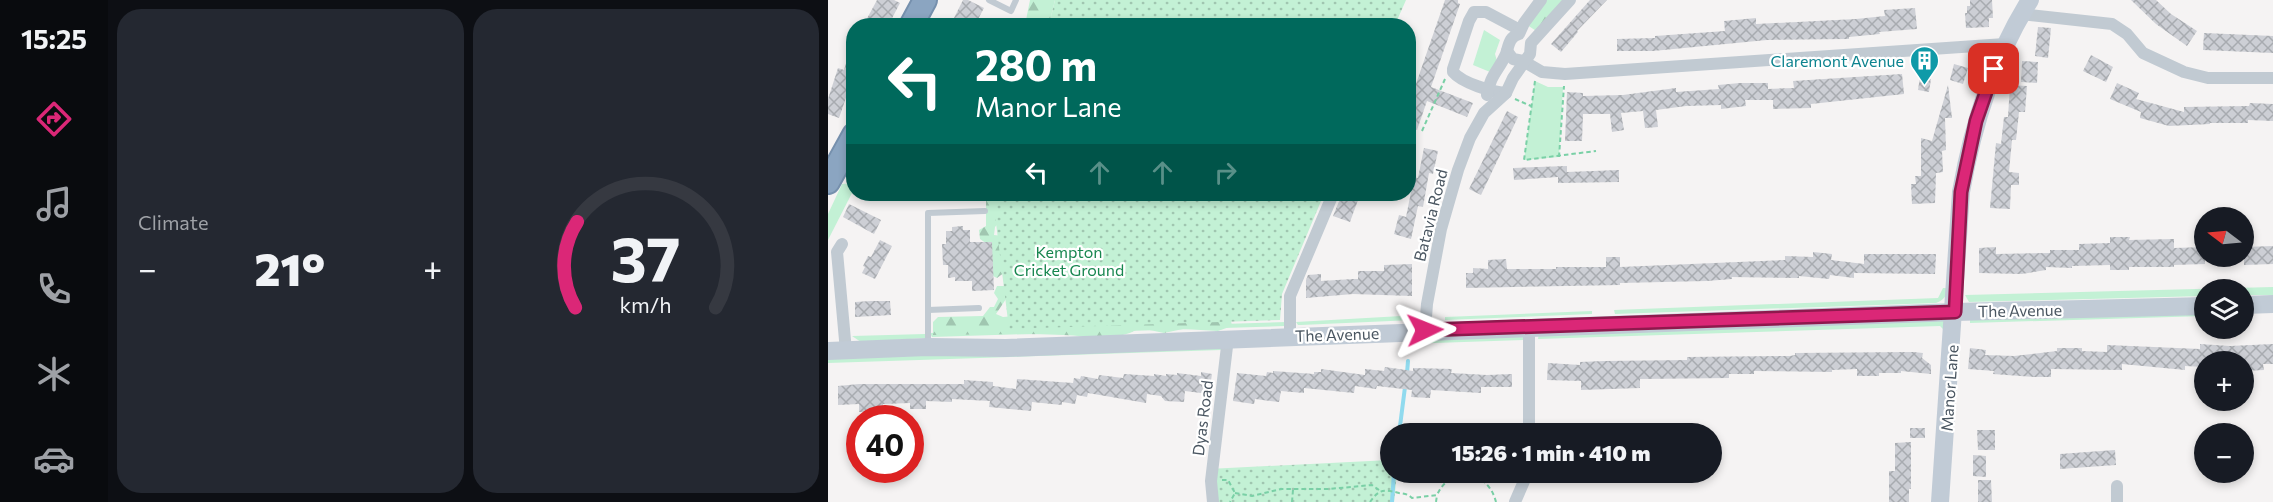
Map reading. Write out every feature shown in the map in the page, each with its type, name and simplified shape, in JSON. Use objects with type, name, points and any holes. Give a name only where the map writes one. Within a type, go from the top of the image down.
[{"type":"highway","points":[[916,18],[925,0]]},
{"type":"highway","points":[[828,183],[846,150]]},
{"type":"street","name":"Batavia Road","points":[[1484,113],[1493,74],[1507,51],[1511,39],[1520,32],[1541,0]]},
{"type":"street","name":"Batavia Road","points":[[1425,330],[1427,304],[1441,229],[1470,138],[1484,113],[1505,94],[1523,61],[1530,54],[1531,43],[1570,0]]},
{"type":"street","points":[[2026,7],[2112,24],[2127,34],[2142,53],[2184,72],[2208,78],[2273,78]]},
{"type":"street","name":"Manor Lane","points":[[1940,502],[1955,312],[1961,192],[1968,154],[1987,88],[2005,44],[2026,7]]},
{"type":"street","points":[[1505,94],[1488,90],[1459,78],[1453,72],[1469,21],[1474,12],[1486,12],[1520,32],[1531,43]]},
{"type":"street","points":[[1507,51],[1513,59],[1523,61],[1537,70],[1548,74],[1565,74],[2005,44]]},
{"type":"street","points":[[1290,336],[1290,296],[1330,201]]},
{"type":"street","points":[[842,244],[837,252],[846,351]]},
{"type":"street","points":[[2254,305],[2273,304]]},
{"type":"street","name":"The Avenue","points":[[828,351],[927,347],[1006,348],[1425,330],[2194,306]]},
{"type":"street","points":[[1529,328],[1530,423]]},
{"type":"street","name":"Dyas Road","points":[[1214,502],[1211,481],[1228,338]]},
{"type":"street","points":[[1515,502],[1523,483]]},
{"type":"street","points":[[2117,486],[2117,502]]},
{"type":"lane","points":[[989,0],[1011,11],[1016,0]]},
{"type":"lane","points":[[927,347],[928,213],[985,211]]},
{"type":"lane","points":[[928,310],[979,308]]},
{"type":"path","points":[[1537,70],[1524,160],[1596,151]]},
{"type":"path","points":[[1422,131],[1444,80],[1453,72]]},
{"type":"path","points":[[1559,157],[1565,74]]},
{"type":"path","points":[[1505,94],[1531,106]]},
{"type":"path","points":[[1436,502],[1443,485],[1453,477],[1464,474],[1486,482],[1494,492],[1496,502]]},
{"type":"path","points":[[1228,480],[1234,493],[1230,502]]},
{"type":"path","points":[[1234,493],[1252,496],[1293,489],[1329,489],[1372,485],[1380,491]]},
{"type":"path","points":[[1292,502],[1293,489]]},
{"type":"path","points":[[1370,502],[1380,491],[1387,489],[1408,494],[1412,500],[1437,495]]},
{"type":"green space","points":[[1030,0],[1055,0],[1051,18],[1026,18]]},
{"type":"green space","points":[[1055,0],[1406,0],[1398,18],[1051,18]]},
{"type":"green space","points":[[1541,0],[1569,0],[1541,34],[1524,23]]},
{"type":"green space","points":[[1484,30],[1500,40],[1495,54],[1497,61],[1490,72],[1473,65]]},
{"type":"green space","points":[[1535,81],[1548,87],[1563,87],[1559,157],[1524,160]]},
{"type":"green space","points":[[842,184],[846,184],[846,201],[848,201],[828,240],[828,214]]},
{"type":"green space","points":[[986,201],[1001,201],[1003,218],[995,227],[994,235],[1003,236],[1005,272],[997,278],[991,275],[990,246],[980,239],[979,230],[986,226]]},
{"type":"green space","name":"Kempton Cricket Ground","points":[[996,201],[1321,201],[1282,294],[1280,320],[1009,329],[996,223]]},
{"type":"green space","points":[[997,286],[1007,286],[1008,296],[996,314],[1003,317],[1040,314],[1229,310],[1232,326],[1218,331],[1183,329],[1164,333],[1140,328],[1121,336],[1112,337],[1031,334],[933,335],[933,322],[938,317],[983,316],[990,307],[994,307],[998,299],[994,293]]},
{"type":"green space","points":[[2254,287],[2273,287],[2273,295],[2254,295]]},
{"type":"green space","points":[[1943,288],[1949,288],[1941,301],[1936,303],[1615,314],[1614,310],[1938,298]]},
{"type":"green space","points":[[2194,289],[2194,296],[1969,302],[1965,295]]},
{"type":"green space","points":[[1592,311],[1592,314],[1445,320],[1445,317]]},
{"type":"green space","points":[[2194,311],[2194,316],[1970,323],[1970,318]]},
{"type":"green space","points":[[1419,315],[1413,320],[1301,325],[1296,322]]},
{"type":"green space","points":[[1944,320],[1947,333],[1940,326],[1538,339],[1539,333]]},
{"type":"green space","points":[[1286,322],[1284,326],[932,337],[930,333]]},
{"type":"green space","points":[[1523,333],[1523,340],[1405,344],[1404,336]]},
{"type":"green space","points":[[925,334],[925,338],[861,342],[852,336]]},
{"type":"green space","points":[[1220,344],[1221,350],[828,363],[828,356]]},
{"type":"green space","points":[[1380,460],[1380,483],[1396,483],[1394,502],[1218,502],[1208,469]]},
{"type":"building","points":[[877,0],[894,0],[900,3],[892,18],[867,18]]},
{"type":"building","points":[[963,0],[984,8],[979,18],[954,18]]},
{"type":"building","points":[[1445,0],[1458,0],[1460,4],[1431,87],[1473,103],[1467,117],[1427,101],[1416,130],[1416,84]]},
{"type":"building","points":[[1590,0],[1607,0],[1577,31],[1561,52],[1551,44]]},
{"type":"building","points":[[1970,0],[1992,0],[1993,18],[1989,18],[1989,27],[1966,28],[1965,13],[1967,13],[1967,6],[1970,6]]},
{"type":"building","points":[[2131,0],[2156,0],[2171,14],[2197,31],[2187,46],[2156,24]]},
{"type":"building","points":[[1915,8],[1917,29],[1879,32],[1880,34],[1849,37],[1849,39],[1767,40],[1653,51],[1617,51],[1617,39],[1655,38],[1655,36],[1725,31],[1724,21],[1756,18],[1756,24],[1856,19],[1885,16],[1884,10]]},
{"type":"building","points":[[2038,27],[2051,28],[2048,58],[2035,56]]},
{"type":"building","points":[[2204,33],[2273,36],[2273,53],[2203,50]]},
{"type":"building","points":[[2091,55],[2113,67],[2106,82],[2083,71]]},
{"type":"building","points":[[2022,61],[2038,62],[2037,83],[2021,82]]},
{"type":"building","points":[[846,63],[846,98],[839,118],[828,114],[828,99],[838,68],[844,70]]},
{"type":"building","points":[[1954,64],[1968,68],[1963,84],[1950,80]]},
{"type":"building","points":[[1902,74],[1904,94],[1811,104],[1811,108],[1773,109],[1773,100],[1745,100],[1746,106],[1721,109],[1721,105],[1686,106],[1656,110],[1658,127],[1645,128],[1643,111],[1621,113],[1624,130],[1612,132],[1610,114],[1583,114],[1582,141],[1565,141],[1567,92],[1583,93],[1583,96],[1623,95],[1676,88],[1676,92],[1719,89],[1718,85],[1740,83],[1768,83],[1768,89],[1794,88],[1793,81]]},
{"type":"building","name":"Claremont Avenue","points":[[1920,77],[1931,79],[1929,92],[1918,90]]},
{"type":"building","points":[[2117,83],[2139,93],[2136,99],[2184,112],[2184,107],[2273,104],[2273,121],[2248,120],[2248,123],[2169,126],[2140,118],[2141,112],[2110,99]]},
{"type":"building","points":[[1948,85],[1952,118],[1945,118],[1946,150],[1942,151],[1943,172],[1936,173],[1935,203],[1912,204],[1911,184],[1916,184],[1915,176],[1921,176],[1921,138],[1932,141]]},
{"type":"building","points":[[2010,85],[2027,86],[2025,112],[2019,112],[2016,140],[2012,140],[2009,172],[2019,173],[2019,185],[2011,185],[2010,209],[1990,208],[1996,143],[2001,144],[2004,117],[2008,117]]},
{"type":"building","points":[[1507,111],[1518,117],[1481,195],[1469,189]]},
{"type":"building","points":[[1424,148],[1438,151],[1433,174],[1429,173],[1423,207],[1418,206],[1411,239],[1394,234],[1399,215],[1406,217],[1409,201],[1416,201],[1416,178],[1418,178]]},
{"type":"building","points":[[1567,166],[1567,172],[1619,170],[1619,182],[1558,183],[1558,177],[1514,180],[1513,168]]},
{"type":"building","points":[[1339,201],[1358,201],[1350,222],[1333,216]]},
{"type":"building","points":[[849,204],[881,220],[874,234],[843,217]]},
{"type":"building","points":[[963,226],[963,230],[970,230],[970,242],[992,242],[994,290],[972,291],[972,281],[955,281],[955,277],[948,278],[948,265],[943,265],[942,244],[946,244],[946,231],[952,231],[952,227]]},
{"type":"building","points":[[2110,237],[2130,237],[2129,240],[2174,239],[2174,248],[2194,247],[2194,264],[2174,265],[2174,267],[2129,267],[2129,270],[2110,270],[2110,265],[2072,266],[2072,268],[2046,267],[2046,270],[2022,274],[1979,273],[1979,248],[1996,247],[1996,254],[2050,253],[2050,250],[2079,250],[2079,244],[2110,243]]},
{"type":"building","points":[[880,240],[892,246],[875,279],[862,273],[868,256],[871,257]]},
{"type":"building","points":[[2273,246],[2273,264],[2254,265],[2254,247]]},
{"type":"building","points":[[1813,252],[1832,254],[1831,260],[1864,264],[1864,254],[1936,254],[1935,274],[1854,273],[1854,278],[1830,275],[1829,279],[1799,276],[1799,278],[1732,277],[1732,279],[1707,281],[1620,283],[1620,285],[1466,288],[1466,273],[1473,273],[1473,268],[1488,269],[1488,260],[1506,259],[1507,269],[1556,269],[1556,267],[1606,267],[1606,257],[1620,257],[1620,267],[1785,260],[1785,256],[1813,257]]},
{"type":"building","points":[[1412,264],[1412,296],[1353,294],[1306,298],[1308,275],[1321,274],[1321,281],[1358,279],[1358,271],[1384,271],[1384,265]]},
{"type":"building","points":[[890,301],[891,315],[855,317],[855,302]]},
{"type":"building","points":[[2200,344],[2230,346],[2273,344],[2273,364],[2263,364],[2264,370],[2254,370],[2254,351],[2194,351],[2194,366],[2185,366],[2185,370],[2122,364],[2122,370],[2051,369],[2051,377],[2034,377],[1993,374],[1994,371],[1968,369],[1970,348],[1986,350],[1985,355],[2014,356],[2057,351],[2057,348],[2082,348],[2082,351],[2107,352],[2107,345],[2200,349]]},
{"type":"building","points":[[1923,353],[1922,358],[1931,365],[1931,374],[1901,371],[1901,373],[1879,373],[1879,376],[1857,376],[1857,369],[1832,370],[1832,372],[1754,371],[1754,374],[1729,374],[1729,378],[1640,379],[1640,388],[1581,390],[1581,381],[1547,380],[1548,363],[1580,365],[1580,362],[1687,360],[1687,357]]},
{"type":"building","points":[[1385,367],[1413,371],[1413,368],[1452,369],[1451,373],[1512,374],[1512,387],[1481,387],[1481,393],[1431,390],[1430,398],[1411,397],[1412,390],[1377,386],[1376,389],[1355,386],[1354,393],[1304,388],[1304,393],[1281,391],[1279,402],[1255,399],[1254,404],[1233,401],[1237,373],[1266,376],[1267,372],[1273,373],[1273,371],[1314,374],[1314,372],[1321,372],[1321,369],[1365,375],[1365,369],[1384,371]]},
{"type":"building","points":[[1201,372],[1212,374],[1209,394],[1185,391],[1184,402],[1165,401],[1161,396],[1147,394],[1146,403],[1088,393],[1087,397],[1077,395],[1075,404],[1032,402],[1031,411],[989,407],[990,401],[952,399],[952,402],[926,401],[926,409],[924,405],[910,405],[910,403],[838,405],[838,386],[859,384],[964,384],[964,380],[993,382],[993,386],[1016,389],[1017,379],[1073,383],[1074,378],[1080,379],[1081,376],[1098,379],[1099,375],[1123,378],[1124,374],[1166,376],[1166,374],[1177,375],[1177,373],[1201,376]]},
{"type":"building","points":[[1910,428],[1925,428],[1925,438],[1910,438]]},
{"type":"building","points":[[1977,430],[1995,430],[1995,450],[1978,450]]},
{"type":"building","points":[[1911,442],[1909,502],[1889,502],[1889,471],[1895,471],[1895,443]]},
{"type":"building","points":[[2115,450],[2116,465],[2060,469],[2060,454]]},
{"type":"building","points":[[1973,455],[1986,456],[1986,477],[1973,476]]},
{"type":"building","points":[[1978,480],[1991,480],[1992,502],[1978,502]]},
{"type":"waterway","points":[[1407,373],[1408,361]]},
{"type":"waterway","points":[[1400,423],[1405,387]]},
{"type":"waterway","points":[[1392,502],[1393,483]]},
{"type":"place","name":"Claremont Avenue","points":[[1925,86]]},
{"type":"route","points":[[1425,330],[1955,312],[1961,192],[1976,121],[1994,69]]}]
